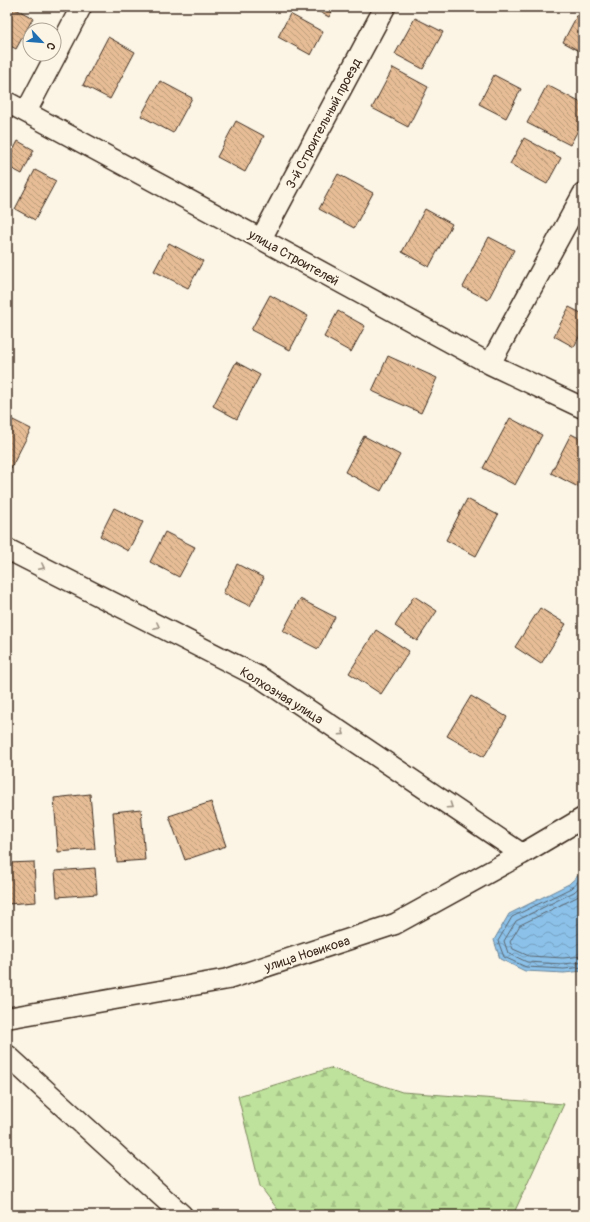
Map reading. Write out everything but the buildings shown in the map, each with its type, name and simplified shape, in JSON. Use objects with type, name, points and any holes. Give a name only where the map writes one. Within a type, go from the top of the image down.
[{"type":"street","points":[[26,112],[81,7]]},
{"type":"street","name":"3-й Строительный проезд","points":[[261,239],[385,7]]},
{"type":"street","name":"улица Строителей","points":[[7,102],[490,364],[583,408]]},
{"type":"street","points":[[490,364],[583,194]]},
{"type":"street","name":"Колхозная улица","points":[[7,549],[261,678],[522,854]]},
{"type":"street","name":"улица Новикова","points":[[7,1018],[228,979],[395,924],[522,854],[583,818]]},
{"type":"street","points":[[7,1055],[182,1215]]},
{"type":"green space","points":[[330,1068],[402,1092],[564,1104],[513,1215],[282,1215],[260,1186],[238,1096]]},
{"type":"water","points":[[583,871],[583,971],[564,973],[525,971],[500,959],[494,940],[509,914],[569,884]]}]
